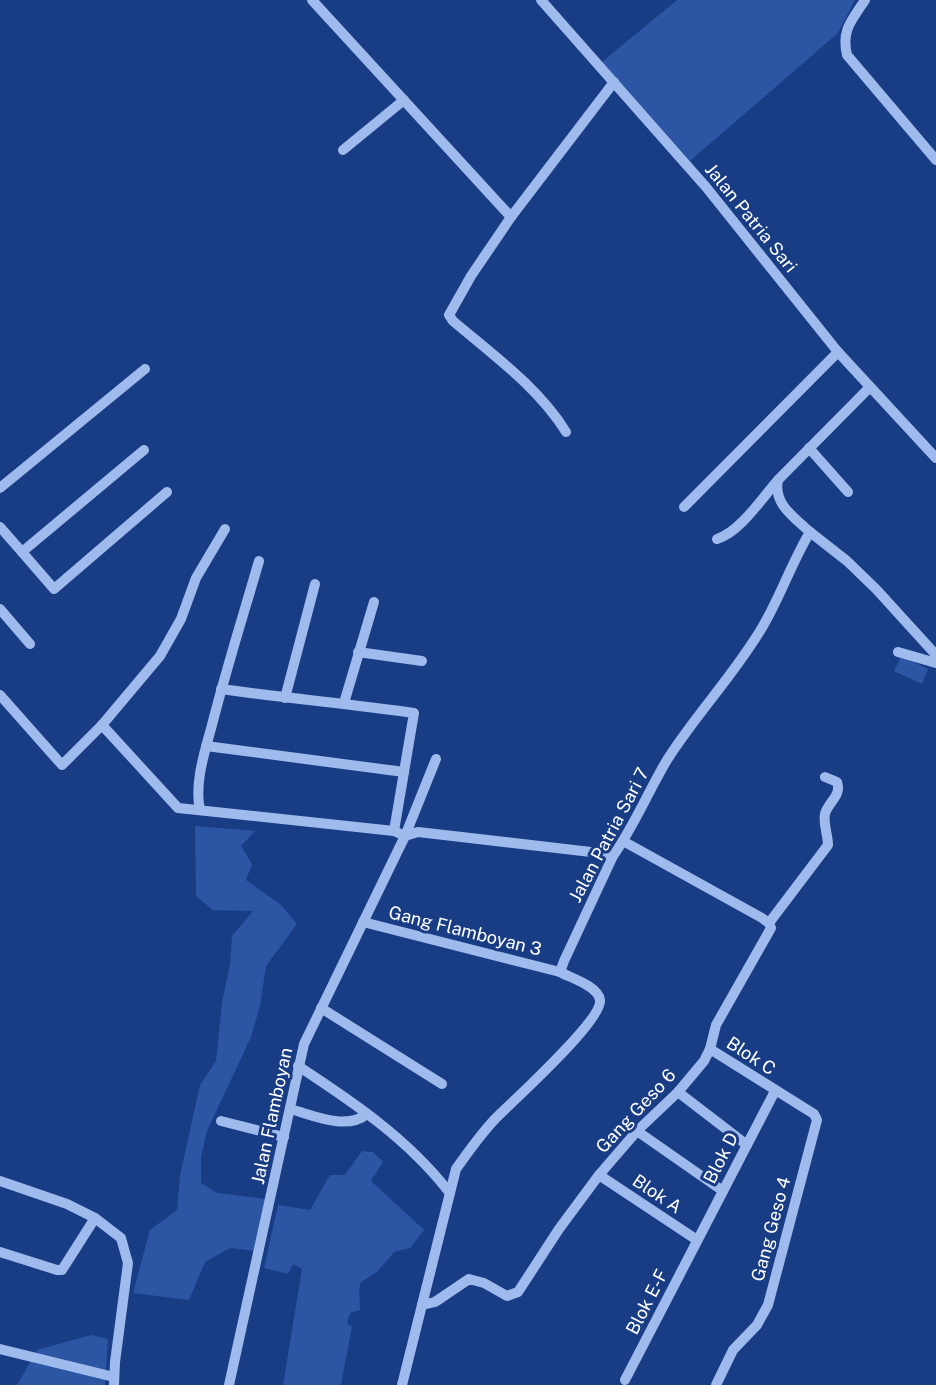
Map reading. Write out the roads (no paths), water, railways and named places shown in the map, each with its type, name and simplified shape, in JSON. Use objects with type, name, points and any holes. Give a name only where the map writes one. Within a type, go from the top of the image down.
[{"type":"street","points":[[312,0],[511,217]]},
{"type":"street","name":"Jalan Patria Sari","points":[[541,0],[706,187],[838,352],[936,458]]},
{"type":"street","points":[[865,0],[845,32],[844,43],[847,56],[936,160]]},
{"type":"street","points":[[566,432],[556,416],[517,376],[450,318],[450,312],[511,217],[614,82]]},
{"type":"street","points":[[344,150],[404,100]]},
{"type":"street","points":[[684,507],[838,352]]},
{"type":"street","points":[[0,488],[145,369]]},
{"type":"street","points":[[717,539],[729,534],[778,480],[870,387]]},
{"type":"street","points":[[809,448],[848,492]]},
{"type":"street","points":[[22,552],[144,450]]},
{"type":"street","points":[[778,480],[778,496],[784,508],[847,561],[876,589],[936,655]]},
{"type":"street","points":[[0,527],[54,589],[167,492]]},
{"type":"street","points":[[0,695],[62,765],[102,725],[159,656],[181,619],[196,578],[225,529]]},
{"type":"street","name":"Jalan Patria Sari 7","points":[[560,972],[613,856],[623,842],[667,760],[741,660],[763,626],[810,532]]},
{"type":"street","points":[[200,810],[197,796],[206,746],[260,561]]},
{"type":"street","points":[[285,698],[315,584]]},
{"type":"street","points":[[344,703],[374,602]]},
{"type":"street","points":[[0,609],[30,644]]},
{"type":"street","points":[[358,652],[422,661]]},
{"type":"street","points":[[898,652],[936,663]]},
{"type":"street","points":[[221,690],[414,713],[394,831]]},
{"type":"street","points":[[102,725],[178,808],[394,831],[405,836],[418,832],[613,856]]},
{"type":"street","points":[[206,746],[404,771]]},
{"type":"street","name":"Jalan Flamboyan","points":[[229,1385],[304,1044],[405,836],[436,759]]},
{"type":"street","name":"Gang Geso 6","points":[[422,1305],[435,1302],[469,1279],[484,1283],[507,1296],[518,1292],[559,1229],[599,1175],[638,1131],[678,1092],[704,1061],[710,1049],[716,1025],[769,932],[770,923],[828,845],[825,814],[839,787],[837,782],[825,777]]},
{"type":"street","points":[[623,842],[770,923]]},
{"type":"street","name":"Gang Flamboyan 3","points":[[363,922],[560,972]]},
{"type":"street","points":[[402,1385],[456,1169],[494,1120],[577,1037],[591,1022],[599,1008],[599,997],[593,989],[560,972]]},
{"type":"street","points":[[321,1008],[442,1084]]},
{"type":"street","name":"Blok C","points":[[710,1049],[775,1091]]},
{"type":"street","points":[[298,1066],[352,1101],[408,1146],[449,1192]]},
{"type":"street","name":"Blok D","points":[[697,1240],[775,1091]]},
{"type":"street","name":"Gang Geso 4","points":[[716,1385],[733,1350],[757,1325],[768,1305],[817,1120],[814,1114],[775,1091]]},
{"type":"street","points":[[678,1092],[747,1144]]},
{"type":"street","points":[[290,1109],[333,1121],[347,1122],[367,1114]]},
{"type":"street","points":[[221,1121],[284,1137]]},
{"type":"street","points":[[638,1131],[723,1191]]},
{"type":"street","name":"Blok A","points":[[599,1175],[697,1240]]},
{"type":"street","points":[[0,1181],[67,1204],[95,1218],[121,1238],[128,1263],[114,1381],[0,1349]]},
{"type":"street","points":[[0,1252],[62,1270],[95,1218]]},
{"type":"street","name":"Blok E-F","points":[[626,1380],[697,1240]]}]
